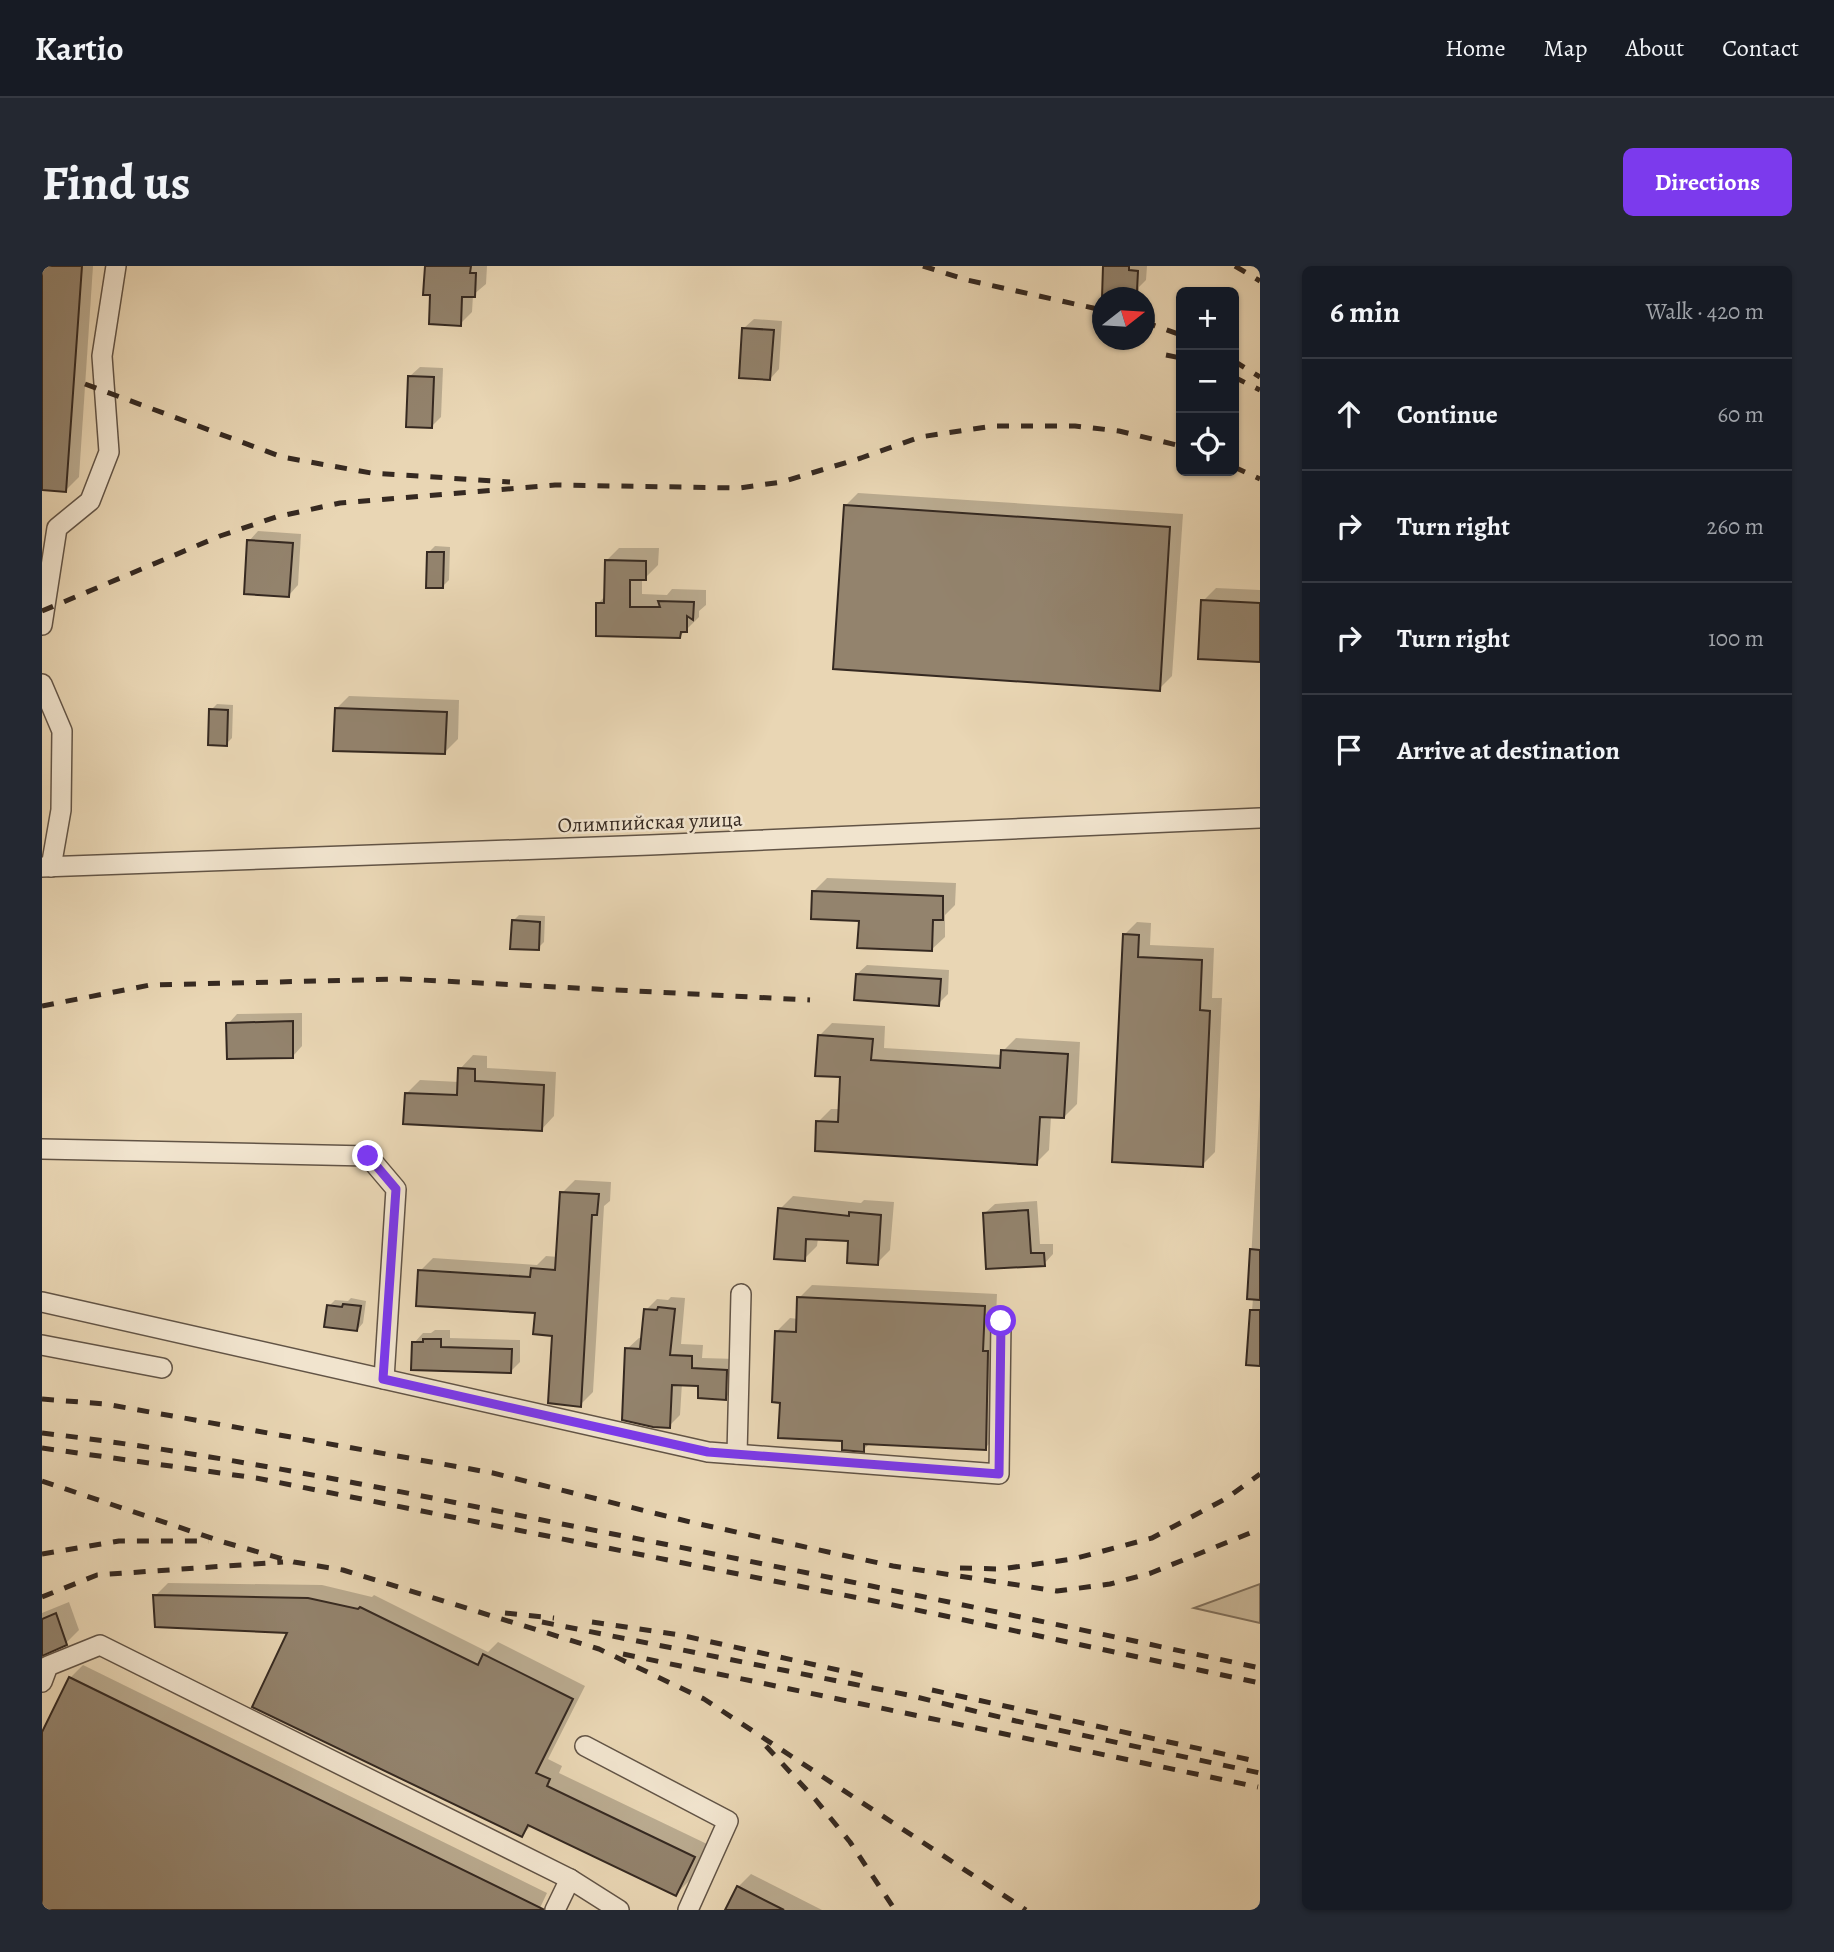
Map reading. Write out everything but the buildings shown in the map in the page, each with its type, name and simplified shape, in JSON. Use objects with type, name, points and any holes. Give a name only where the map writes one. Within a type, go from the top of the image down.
[{"type":"street","points":[[42,625],[57,528],[90,501],[109,452],[102,356],[116,266]]},
{"type":"street","points":[[42,684],[62,731],[61,810],[47,867]]},
{"type":"street","name":"Олимпийская улица","points":[[47,867],[650,845],[1260,817]]},
{"type":"street","points":[[42,1149],[368,1156],[396,1189],[383,1379]]},
{"type":"street","points":[[737,1454],[741,1294]]},
{"type":"street","points":[[42,1302],[708,1452],[999,1474],[1001,1321]]},
{"type":"street","points":[[42,1345],[162,1368]]},
{"type":"street","points":[[42,1682],[48,1666],[100,1646],[570,1879],[619,1910]]},
{"type":"street","points":[[585,1746],[728,1821],[688,1910]]},
{"type":"street","points":[[555,1910],[570,1879]]},
{"type":"shaded area","points":[[1260,1584],[1260,1623],[1194,1608]]},
{"type":"railway","points":[[923,266],[967,280],[1092,308]]},
{"type":"railway","points":[[1235,266],[1260,281]]},
{"type":"railway","points":[[1155,326],[1176,333]]},
{"type":"railway","points":[[1166,355],[1176,357]]},
{"type":"railway","points":[[1239,364],[1260,377]]},
{"type":"railway","points":[[1239,380],[1260,390]]},
{"type":"railway","points":[[85,384],[282,457],[371,473],[510,482]]},
{"type":"railway","points":[[42,611],[220,536],[276,517],[340,503],[555,485],[739,488],[782,482],[920,437],[993,426],[1075,426],[1119,431],[1176,445]]},
{"type":"railway","points":[[1239,469],[1260,479]]},
{"type":"railway","points":[[42,1006],[150,985],[402,979],[810,1000]]},
{"type":"railway","points":[[42,1399],[105,1404],[493,1473],[690,1522],[893,1566],[1057,1591],[1110,1584],[1151,1573],[1260,1529]]},
{"type":"railway","points":[[42,1433],[234,1461],[361,1484],[818,1575],[1260,1668]]},
{"type":"railway","points":[[42,1448],[256,1478],[884,1603],[1260,1683]]},
{"type":"railway","points":[[960,1568],[1001,1569],[1073,1559],[1152,1538],[1227,1498],[1260,1474]]},
{"type":"railway","points":[[42,1481],[223,1542],[294,1562],[343,1570],[599,1649],[704,1699],[1026,1910]]},
{"type":"railway","points":[[42,1554],[119,1541],[209,1541]]},
{"type":"railway","points":[[42,1597],[97,1575],[283,1562]]},
{"type":"railway","points":[[505,1613],[554,1618]]},
{"type":"railway","points":[[542,1622],[908,1695],[1260,1773]]},
{"type":"railway","points":[[592,1622],[680,1635],[870,1677]]},
{"type":"railway","points":[[623,1654],[1258,1787]]},
{"type":"railway","points":[[932,1690],[1260,1762]]},
{"type":"railway","points":[[766,1746],[850,1842],[895,1910]]},
{"type":"route","points":[[368,1156],[396,1189],[383,1379],[708,1452],[999,1474],[1001,1321]]}]
